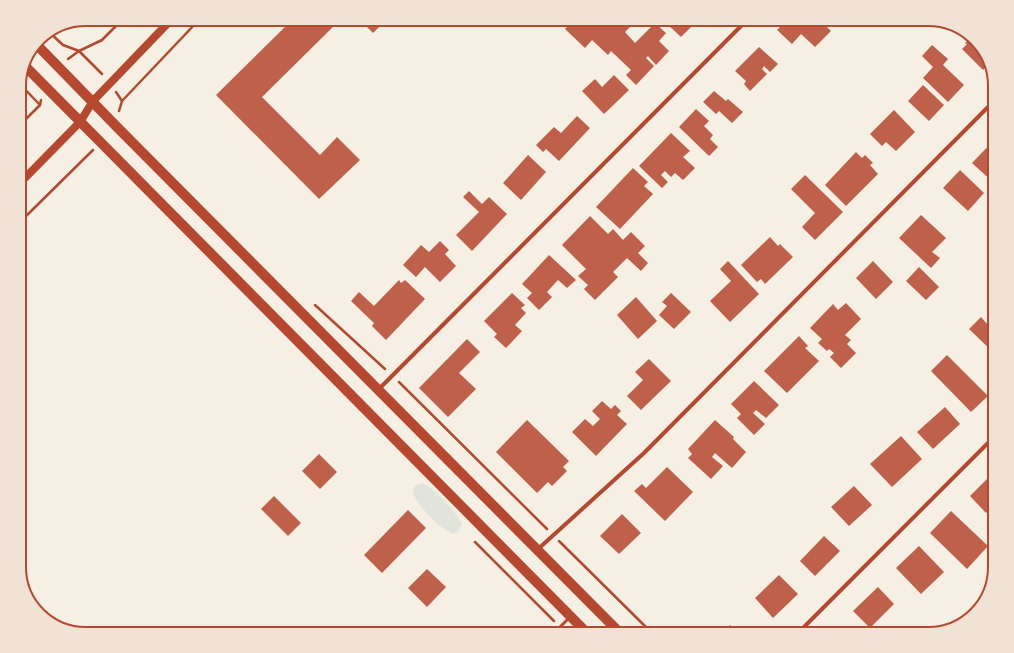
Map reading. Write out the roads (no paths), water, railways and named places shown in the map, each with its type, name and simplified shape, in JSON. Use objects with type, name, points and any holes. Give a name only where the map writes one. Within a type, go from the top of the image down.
[{"type":"main road","points":[[26,177],[80,122],[93,101],[165,26]]},
{"type":"main road","points":[[40,48],[93,101],[127,138],[614,627]]},
{"type":"main road","points":[[29,70],[581,627]]},
{"type":"street","points":[[378,391],[741,26]]},
{"type":"street","points":[[537,550],[644,453],[988,107]]},
{"type":"street","points":[[804,627],[988,443]]},
{"type":"lane","points":[[560,627],[570,617]]}]
